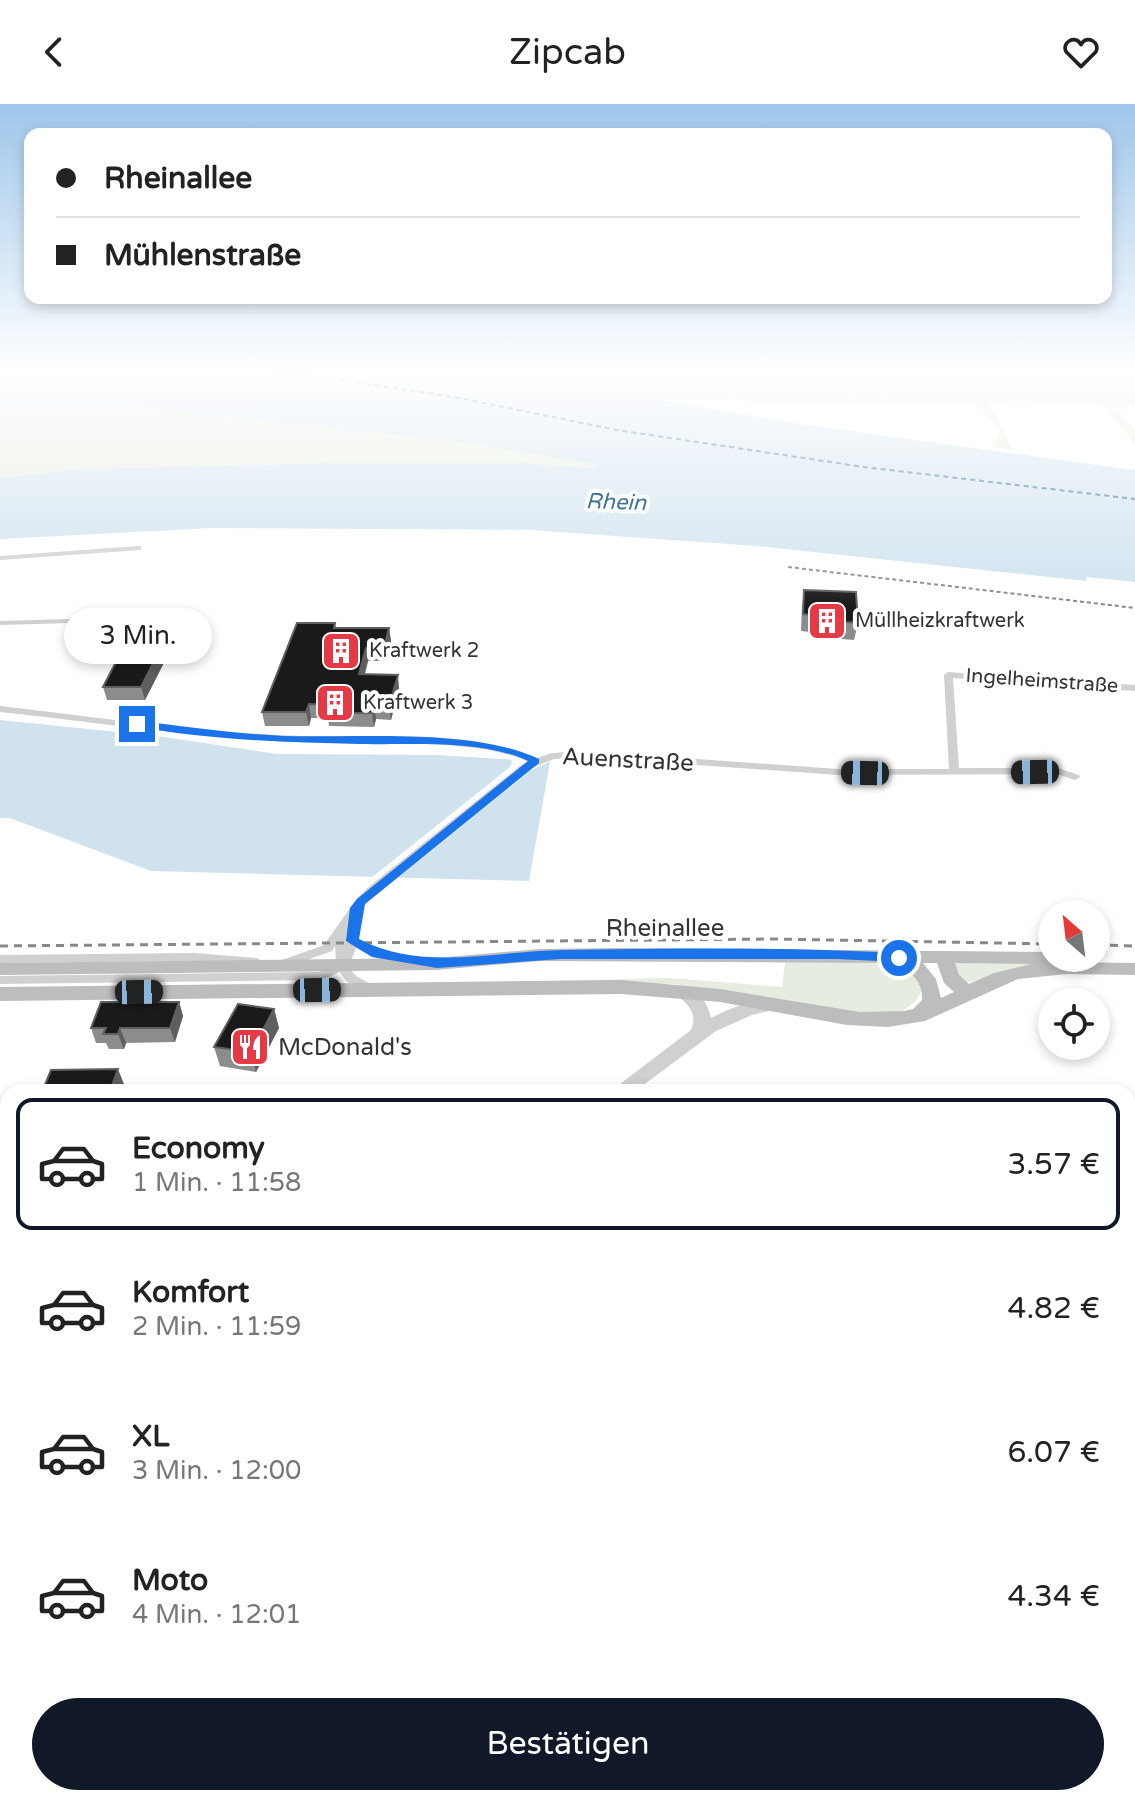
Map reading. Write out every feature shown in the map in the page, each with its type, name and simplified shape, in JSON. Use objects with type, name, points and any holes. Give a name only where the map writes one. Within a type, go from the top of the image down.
[{"type":"main road","name":"Rheinallee","points":[[0,969],[437,964],[560,954],[1038,958]]},
{"type":"main road","points":[[892,955],[917,968],[931,987],[929,1006],[916,1017]]},
{"type":"main road","points":[[943,956],[951,978],[968,994]]},
{"type":"main road","points":[[1110,959],[1135,959]]},
{"type":"main road","points":[[0,994],[588,987],[682,991],[857,1019],[916,1017],[942,1008],[1002,977],[1027,971],[1056,968],[1135,969]]},
{"type":"street","points":[[0,558],[138,548]]},
{"type":"street","points":[[0,623],[68,621]]},
{"type":"street","name":"Ingelheimstraße","points":[[954,772],[948,675],[1135,688]]},
{"type":"street","points":[[0,709],[279,739],[422,741],[517,751],[535,761]]},
{"type":"street","name":"Auenstraße","points":[[278,966],[326,949],[356,908],[381,883],[535,761],[558,754],[838,772],[1058,771],[1075,777]]},
{"type":"street","points":[[0,980],[321,976],[350,957],[356,908]]},
{"type":"street","points":[[343,928],[342,965],[354,983],[379,990]]},
{"type":"street","points":[[352,941],[376,954],[437,964]]},
{"type":"street","name":"Rheinallee","points":[[0,959],[195,957],[278,966]]},
{"type":"street","points":[[682,991],[701,1009],[702,1026],[696,1036]]},
{"type":"street","points":[[633,1084],[696,1036],[737,1012],[778,1005]]},
{"type":"shaded area","points":[[0,447],[494,447],[601,465],[593,468],[523,463],[328,463],[80,469],[0,478]]},
{"type":"shaded area","points":[[758,960],[885,963],[913,974],[921,991],[916,1001],[902,1011],[862,1014],[672,984],[464,983],[670,978],[782,987],[785,963]]},
{"type":"shaded area","points":[[955,960],[1038,962],[1038,967],[973,982],[966,982],[954,972]]},
{"type":"water","name":"Rhein","points":[[493,447],[970,447],[1135,470],[1135,582],[1086,577],[1087,581],[757,546],[530,530],[212,528],[0,539],[0,478],[80,469],[328,463],[523,463],[593,468],[599,465]]},
{"type":"water","points":[[0,720],[157,736],[277,754],[438,755],[550,762],[529,881],[151,871],[10,818],[0,818]]},
{"type":"pier","points":[[509,756],[553,760],[530,771],[394,881],[371,878],[510,767],[512,762]]},
{"type":"building","points":[[804,590],[856,592],[858,623],[803,614]]},
{"type":"building","points":[[297,623],[335,623],[334,628],[389,628],[384,648],[366,648],[359,674],[398,675],[389,706],[374,706],[372,713],[327,713],[330,705],[309,704],[306,712],[262,712]]},
{"type":"building","points":[[172,626],[141,687],[103,687],[132,631]]},
{"type":"building","points":[[101,1002],[179,1002],[170,1028],[120,1028],[118,1034],[103,1034],[106,1028],[91,1028]]},
{"type":"building","points":[[238,1004],[274,1009],[251,1052],[214,1047]]},
{"type":"building","points":[[118,1069],[113,1084],[45,1084],[51,1070]]},
{"type":"ferry route","points":[[733,447],[864,467],[1135,499]]},
{"type":"railway","points":[[788,567],[1135,608]]},
{"type":"railway","points":[[0,946],[775,939],[1038,944]]},
{"type":"railway","points":[[1110,945],[1135,946]]},
{"type":"place","name":"Müllheizkraftwerk","points":[[827,621]]},
{"type":"place","name":"Kraftwerk 2","points":[[341,651]]},
{"type":"place","name":"Kraftwerk 3","points":[[335,703]]},
{"type":"place","name":"McDonald's","points":[[250,1047]]},
{"type":"route","points":[[137,724],[279,739],[445,743],[513,750],[535,761],[361,901],[356,908],[352,941],[376,954],[437,964],[560,954],[837,954],[892,955],[899,958]]}]
